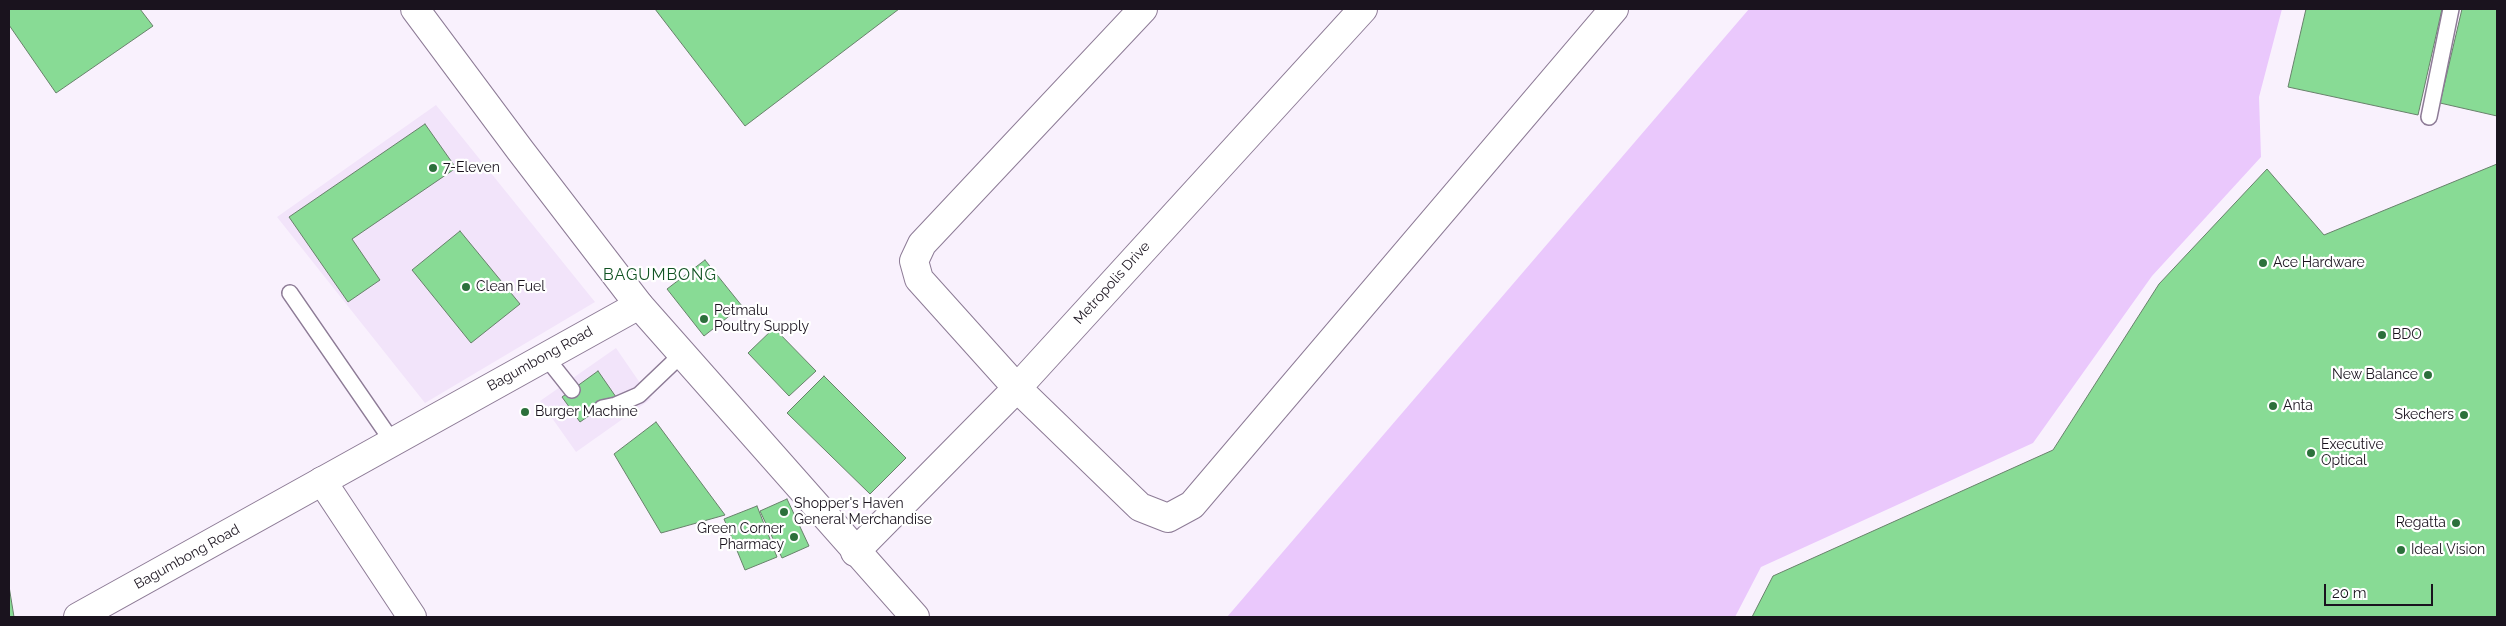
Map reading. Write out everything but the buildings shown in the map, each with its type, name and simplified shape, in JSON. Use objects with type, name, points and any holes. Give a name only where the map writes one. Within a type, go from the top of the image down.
[{"type":"street","points":[[415,9],[638,305],[910,616]]},
{"type":"street","points":[[1143,9],[922,244],[914,261],[919,279],[1017,388],[1140,507],[1168,518],[1192,505],[1614,9]]},
{"type":"street","name":"Metropolis Drive","points":[[856,552],[1017,388],[1363,9]]},
{"type":"street","name":"Bagumbong Road","points":[[78,617],[638,305]]},
{"type":"street","points":[[322,480],[412,617]]},
{"type":"lane","points":[[2429,117],[2451,9]]},
{"type":"lane","points":[[290,293],[392,441]]},
{"type":"lane","points":[[602,408],[616,405],[638,395],[682,354]]},
{"type":"lane","points":[[545,356],[572,390]]},
{"type":"shaded area","points":[[1749,9],[2282,9],[2259,97],[2261,157],[2152,276],[2033,443],[1761,567],[1735,617],[1227,617]]},
{"type":"shaded area","points":[[436,105],[595,302],[425,403],[277,217]]},
{"type":"shaded area","points":[[616,348],[651,399],[576,452],[540,401]]},
{"type":"place","name":"7-Eleven","points":[[433,168]]},
{"type":"place","name":"Ace Hardware","points":[[2263,263]]},
{"type":"place","name":"Clean Fuel","points":[[466,287]]},
{"type":"place","name":"Petmalu Poultry Supply","points":[[704,319]]},
{"type":"place","name":"BDO","points":[[2382,335]]},
{"type":"place","name":"New Balance","points":[[2428,375]]},
{"type":"place","name":"Anta","points":[[2273,406]]},
{"type":"place","name":"Burger Machine","points":[[525,412]]},
{"type":"place","name":"Skechers","points":[[2464,415]]},
{"type":"place","name":"Executive Optical","points":[[2311,453]]},
{"type":"place","name":"Shopper's Haven General Merchandise","points":[[784,512]]},
{"type":"place","name":"Regatta","points":[[2456,523]]},
{"type":"place","name":"Green Corner Pharmacy","points":[[794,537]]},
{"type":"place","name":"Ideal Vision","points":[[2401,550]]},
{"type":"district","name":"BAGUMBONG","points":[[660,275]]}]
